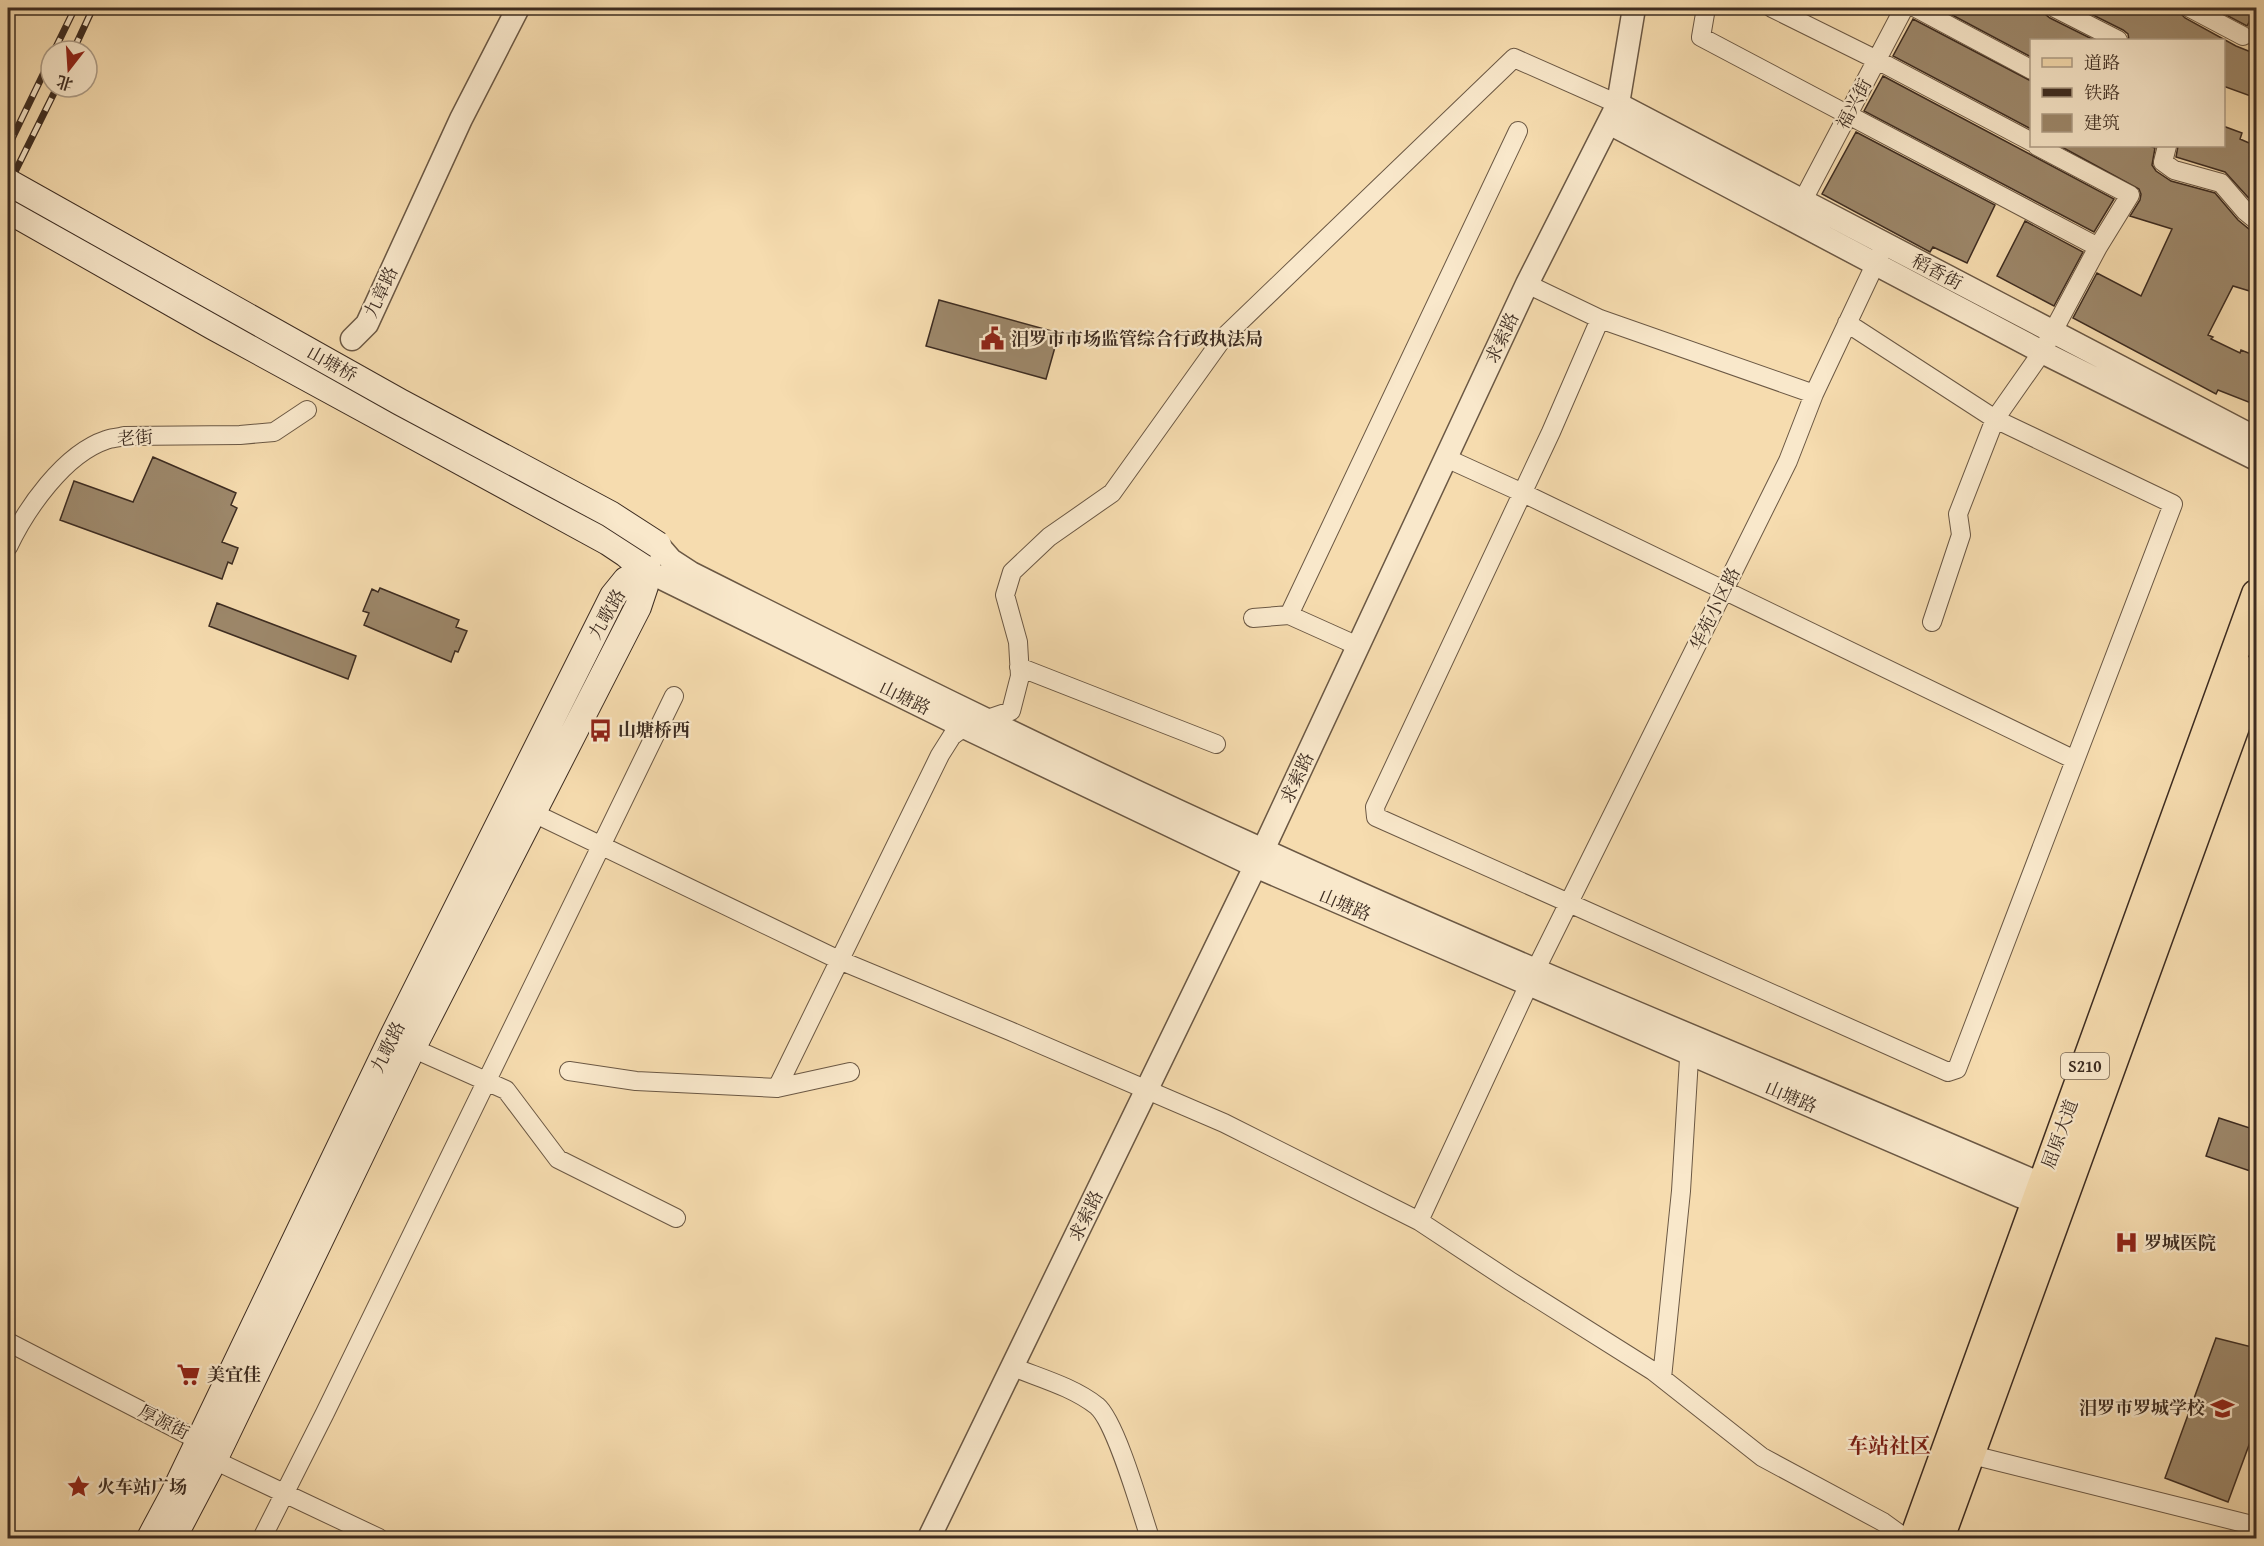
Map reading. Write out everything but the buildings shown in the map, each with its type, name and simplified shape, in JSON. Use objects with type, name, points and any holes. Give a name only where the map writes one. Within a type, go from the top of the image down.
[{"type":"main road","name":"山塘桥","points":[[8,182],[400,402],[610,514],[658,545]]},
{"type":"main road","name":"山塘桥","points":[[8,210],[224,333],[608,542],[645,570]]},
{"type":"main road","name":"九歌路","points":[[150,1539],[198,1440],[522,807],[613,596],[626,580],[645,570]]},
{"type":"main road","name":"屈原大道","points":[[1914,1539],[1958,1451],[2050,1198],[2256,594]]},
{"type":"main road","name":"屈原大道","points":[[2050,1198],[2256,669]]},
{"type":"main road","name":"九歌路","points":[[173,1539],[214,1460],[402,1043]]},
{"type":"main road","name":"屈原大道","points":[[1940,1539],[1958,1451]]},
{"type":"street","name":"九章路","points":[[507,8],[355,317],[352,339],[367,324],[461,119],[518,8]]},
{"type":"street","name":"求索路","points":[[929,1539],[1259,858],[1527,284],[1613,114],[1634,8]]},
{"type":"street","points":[[1706,8],[1701,37],[2098,247]]},
{"type":"street","points":[[1772,8],[1877,60],[2030,141]]},
{"type":"street","name":"福兴街","points":[[1803,200],[1904,8]]},
{"type":"street","points":[[1916,8],[2030,69]]},
{"type":"street","points":[[2055,8],[2116,39]]},
{"type":"street","points":[[2190,8],[2243,36]]},
{"type":"street","points":[[777,1088],[940,754],[952,736],[974,724],[1011,711],[1020,676],[1018,642],[1005,595],[1012,572],[1048,537],[1112,493],[1223,338],[1515,58],[1613,114],[1881,254]]},
{"type":"street","name":"稻香街","points":[[1613,114],[1803,200],[1881,254],[2048,342],[2256,438]]},
{"type":"street","points":[[1288,615],[1518,130]]},
{"type":"street","points":[[1932,622],[1961,535],[1958,514],[1995,419],[2048,342],[2098,247],[2130,195],[2039,147]]},
{"type":"street","points":[[2167,147],[2163,162],[2174,170],[2221,183],[2245,211],[2256,220]]},
{"type":"street","name":"华苑小区路","points":[[1419,1221],[1532,977],[1788,461],[1814,394],[1881,254]]},
{"type":"street","points":[[1527,284],[1600,319],[1814,394]]},
{"type":"street","points":[[1600,319],[1523,493],[1375,807],[1376,817],[1948,1071],[1957,1069],[2173,504],[1995,419],[1847,323]]},
{"type":"street","points":[[2048,342],[2256,459]]},
{"type":"street","name":"老街","points":[[8,547],[20,520],[48,483],[84,451],[105,440],[124,436],[240,435],[274,432],[307,410]]},
{"type":"street","points":[[1446,458],[2075,760]]},
{"type":"street","name":"九歌路","points":[[645,570],[658,545]]},
{"type":"street","name":"山塘路","points":[[658,545],[671,560],[691,573],[974,724]]},
{"type":"street","name":"山塘路","points":[[645,570],[1259,858],[2050,1198]]},
{"type":"street","points":[[1253,618],[1288,615],[1358,646]]},
{"type":"street","points":[[1019,667],[1215,744]]},
{"type":"street","points":[[262,1539],[674,696]]},
{"type":"street","points":[[522,807],[839,960],[1224,1123],[1419,1221],[1662,1378],[1762,1457],[1883,1522],[1905,1539]]},
{"type":"street","points":[[402,1043],[506,1090],[558,1159],[676,1218]]},
{"type":"street","points":[[1662,1378],[1681,1191],[1690,1044]]},
{"type":"street","points":[[569,1071],[636,1081],[777,1088],[850,1072]]},
{"type":"street","name":"厚源街","points":[[8,1342],[198,1440],[214,1460],[379,1539]]},
{"type":"street","points":[[1013,1367],[1083,1397],[1099,1408],[1117,1441],[1150,1539]]},
{"type":"street","points":[[1958,1451],[2256,1526]]},
{"type":"railway","points":[[60,39],[75,8]]},
{"type":"railway","points":[[79,39],[93,8]]},
{"type":"railway","points":[[8,147],[39,83]]},
{"type":"railway","points":[[8,186],[51,99]]},
{"type":"place","name":"汨罗市市场监管综合行政执法局","points":[[993,339]]},
{"type":"place","name":"山塘桥西","points":[[600,730]]},
{"type":"place","name":"罗城医院","points":[[2126,1243]]},
{"type":"place","name":"美宜佳","points":[[189,1375]]},
{"type":"place","name":"汨罗市罗城学校","points":[[2223,1408]]},
{"type":"place","name":"火车站广场","points":[[79,1487]]},
{"type":"district","name":"车站社区","points":[[1889,1446]]}]
